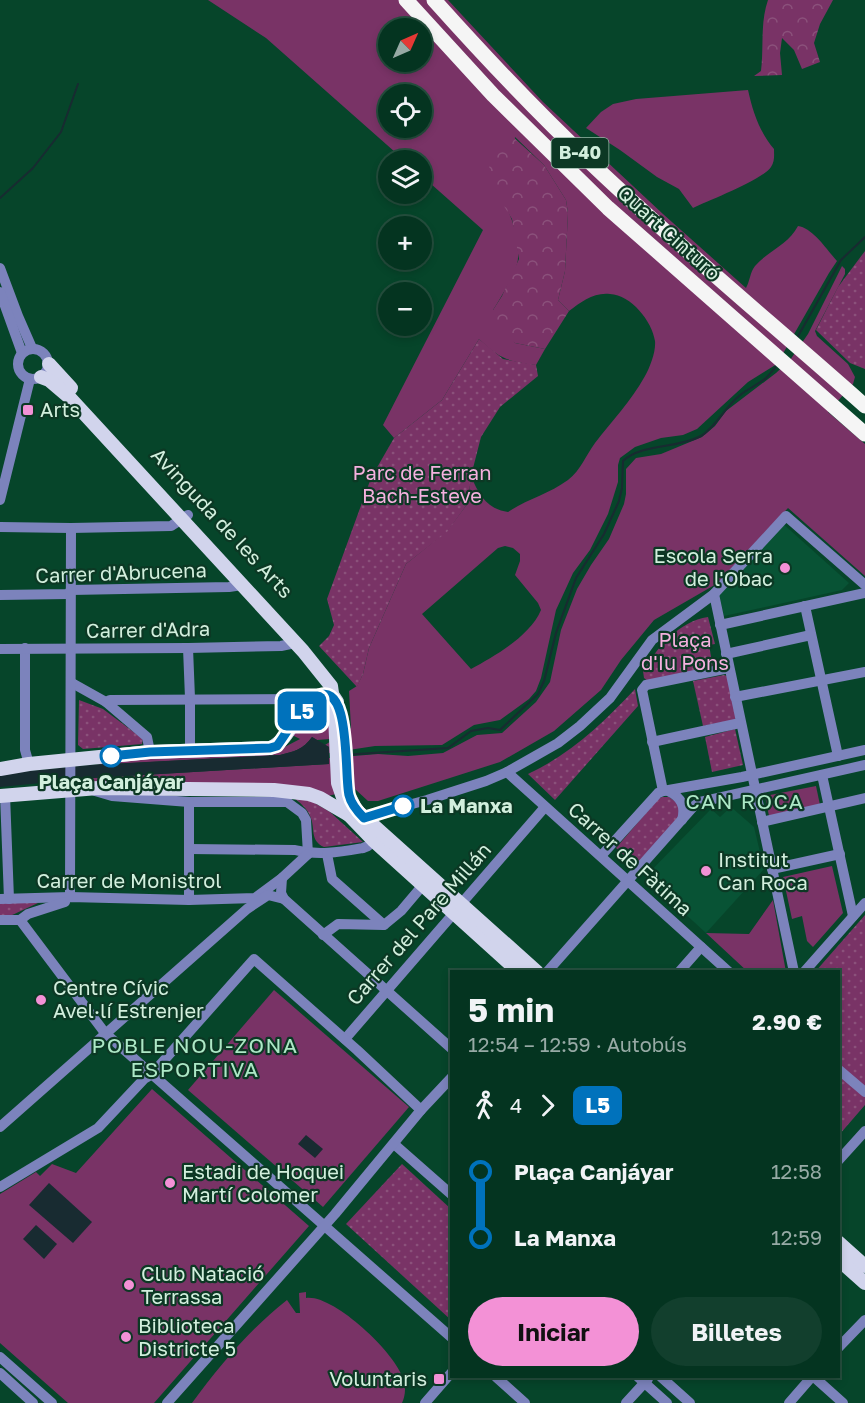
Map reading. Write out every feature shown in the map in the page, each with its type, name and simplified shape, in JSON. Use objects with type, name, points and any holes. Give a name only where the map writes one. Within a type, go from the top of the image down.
[{"type":"highway","name":"Quart Cinturó","points":[[406,0],[465,66],[531,134],[608,208],[865,434]]},
{"type":"highway","name":"Quart Cinturó","points":[[434,0],[502,75],[560,133],[737,295],[865,406]]},
{"type":"main road","name":"Avinguda de les Arts","points":[[49,364],[323,675],[330,686],[322,696]]},
{"type":"main road","name":"Avinguda de les Arts","points":[[35,378],[49,380],[69,397],[324,663],[336,683],[340,698],[341,729]]},
{"type":"main road","points":[[0,770],[29,764],[150,752],[270,748],[277,746],[322,696],[341,729],[343,783],[349,815]]},
{"type":"main road","points":[[343,783],[356,810],[420,867],[457,909],[517,970]]},
{"type":"main road","points":[[2,795],[98,788],[188,788],[297,792],[320,798],[349,815],[374,844],[423,885],[534,970]]},
{"type":"main road","points":[[374,844],[389,846],[404,859],[420,867]]},
{"type":"main road","points":[[840,1243],[863,1259]]},
{"type":"main road","points":[[840,1261],[865,1282]]},
{"type":"street","points":[[0,268],[27,351]]},
{"type":"street","points":[[0,292],[27,351]]},
{"type":"street","points":[[27,351],[44,352],[49,364],[47,372],[35,378],[23,375],[19,370],[18,359],[27,351]]},
{"type":"street","points":[[0,500],[35,378]]},
{"type":"street","points":[[349,815],[364,818],[455,792],[507,772],[558,743],[580,726],[619,688],[652,640],[673,622],[689,614],[714,594],[786,516],[865,585]]},
{"type":"street","points":[[0,527],[71,528],[171,525],[186,518]]},
{"type":"street","points":[[70,897],[71,528]]},
{"type":"street","name":"Carrer d'Abrucena","points":[[0,595],[69,594],[71,590],[242,585]]},
{"type":"street","points":[[720,625],[865,592]]},
{"type":"street","points":[[714,594],[794,970]]},
{"type":"street","points":[[805,606],[838,756]]},
{"type":"street","points":[[689,614],[717,609]]},
{"type":"street","points":[[726,654],[811,635]]},
{"type":"street","name":"Carrer d'Adra","points":[[0,649],[188,648],[281,646],[296,643]]},
{"type":"street","points":[[25,648],[25,750],[29,764]]},
{"type":"street","points":[[188,648],[190,752]]},
{"type":"street","points":[[682,820],[684,813],[682,804],[677,797],[665,791],[641,692],[646,685],[729,668]]},
{"type":"street","points":[[735,697],[865,672]]},
{"type":"street","points":[[72,683],[106,702],[147,736],[150,752]]},
{"type":"street","points":[[106,702],[110,700],[322,696]]},
{"type":"street","points":[[652,742],[740,723]]},
{"type":"street","points":[[600,856],[658,794],[665,791],[865,750]]},
{"type":"street","points":[[549,970],[700,802],[865,765]]},
{"type":"street","name":"Carrer de Fàtima","points":[[507,772],[727,970]]},
{"type":"street","points":[[822,775],[853,916]]},
{"type":"street","points":[[92,790],[112,796],[189,802],[287,802],[306,820],[308,854]]},
{"type":"street","points":[[2,795],[5,899]]},
{"type":"street","points":[[762,822],[865,798]]},
{"type":"street","points":[[189,802],[189,900]]},
{"type":"street","name":"Carrer del Pare Millán","points":[[345,1039],[545,807]]},
{"type":"street","points":[[189,849],[295,850],[308,854],[327,854],[374,844]]},
{"type":"street","points":[[284,899],[282,878],[308,854]]},
{"type":"street","points":[[327,854],[332,879],[384,925]]},
{"type":"street","points":[[772,869],[840,854]]},
{"type":"street","name":"Carrer de Monistrol","points":[[5,899],[70,897],[189,900],[259,897],[282,878]]},
{"type":"street","points":[[323,934],[338,924],[384,925],[401,911],[423,885]]},
{"type":"street","points":[[0,1127],[251,906],[268,895],[284,899],[450,1047]]},
{"type":"street","name":"Carrer de Monistrol","points":[[0,920],[20,920],[28,914],[62,902],[251,906]]},
{"type":"street","points":[[806,970],[865,903]]},
{"type":"street","points":[[20,920],[105,1034],[450,1336]]},
{"type":"street","points":[[681,970],[700,947]]},
{"type":"street","points":[[0,1187],[98,1128],[144,1079],[151,1075],[254,959],[421,1110]]},
{"type":"street","points":[[840,1070],[865,1092]]},
{"type":"street","points":[[167,1403],[450,1079]]},
{"type":"street","points":[[840,1159],[865,1131]]},
{"type":"street","points":[[394,1144],[450,1193]]},
{"type":"street","points":[[840,1346],[865,1320]]},
{"type":"street","points":[[0,1357],[52,1403]]},
{"type":"street","points":[[0,1374],[33,1403]]},
{"type":"street","points":[[425,1403],[450,1374]]},
{"type":"street","points":[[497,1378],[525,1403]]},
{"type":"street","points":[[662,1378],[690,1403]]},
{"type":"street","points":[[789,1403],[812,1378],[843,1403]]},
{"type":"street","points":[[626,1403],[644,1379],[667,1403]]},
{"type":"shaded area","name":"Escola Serra de l'Obac","points":[[781,522],[849,583],[842,590],[724,616],[718,589]]},
{"type":"shaded area","name":"Institut Can Roca","points":[[731,807],[754,827],[764,869],[706,933],[645,877],[711,809],[720,817]]},
{"type":"green space","points":[[208,0],[448,0],[543,102],[746,288],[755,266],[784,243],[798,226],[814,235],[837,261],[777,364],[748,382],[697,429],[683,435],[661,438],[635,447],[620,458],[618,482],[608,514],[590,550],[573,573],[556,610],[541,678],[536,691],[529,699],[500,720],[474,725],[442,745],[375,746],[329,753],[329,747],[325,745],[351,728],[349,691],[357,686],[363,674],[369,648],[406,564],[447,531],[468,503],[471,476],[477,489],[489,504],[508,512],[568,480],[640,385],[655,350],[650,325],[633,304],[618,295],[593,296],[569,311],[558,300],[565,271],[568,213],[566,200],[544,165],[515,137],[508,211],[516,233],[518,258],[512,277],[493,310],[515,343],[545,349],[536,365],[526,364],[499,355],[479,339],[442,400],[394,438],[383,425],[429,336],[432,336],[432,329],[483,230],[432,185],[432,150],[393,150],[379,138],[432,138],[432,84],[378,84],[378,137],[266,38]],"holes":[[[505,546],[513,548],[520,554],[515,575],[541,610],[520,637],[471,669],[422,614],[498,548]]]},
{"type":"green space","points":[[768,0],[833,0],[820,24],[814,43],[820,62],[802,69],[794,50],[782,38],[780,53],[782,75],[754,76],[761,71],[763,26]]},
{"type":"green space","points":[[748,90],[757,121],[774,149],[772,165],[766,172],[747,183],[693,208],[679,189],[657,177],[586,128],[601,112],[613,104],[636,99]]},
{"type":"green space","points":[[511,135],[544,165],[566,200],[568,213],[565,271],[558,300],[569,311],[545,349],[515,343],[500,331],[493,320],[493,310],[519,259],[512,219],[491,185],[489,168],[494,153]]},
{"type":"green space","points":[[865,251],[865,369],[850,363],[816,330],[838,287]]},
{"type":"green space","points":[[842,266],[845,274],[815,331],[817,336],[848,364],[855,377],[853,384],[828,412],[865,444],[865,576],[788,508],[718,583],[654,620],[621,660],[601,690],[554,731],[500,762],[378,801],[368,801],[355,789],[328,796],[81,784],[80,779],[329,764],[329,758],[378,754],[408,756],[443,753],[477,735],[502,733],[536,702],[550,682],[561,630],[577,589],[609,539],[624,504],[626,469],[636,458],[661,454],[702,437],[715,426],[726,411],[790,360],[808,334]]},
{"type":"green space","name":"Parc de Ferran Bach-Esteve","points":[[479,339],[503,359],[536,365],[538,376],[500,407],[481,437],[471,476],[468,503],[447,532],[406,564],[369,648],[363,674],[357,687],[319,646],[329,636],[334,625],[327,599],[371,478],[394,438],[442,400]]},
{"type":"green space","name":"Plaça d'Iu Pons","points":[[708,617],[715,644],[709,645],[713,668],[648,681],[644,678],[643,671],[670,637],[688,624]]},
{"type":"green space","points":[[727,676],[736,718],[703,726],[693,681]]},
{"type":"green space","points":[[635,689],[638,706],[555,800],[528,774],[544,766],[586,737]]},
{"type":"green space","points":[[79,700],[103,709],[143,739],[142,744],[83,749],[78,745]]},
{"type":"green space","points":[[313,704],[328,704],[330,739],[317,740],[312,737],[302,747],[289,753],[95,765],[138,759],[275,752],[300,739],[292,735]]},
{"type":"green space","points":[[735,729],[743,765],[712,772],[705,737]]},
{"type":"green space","points":[[816,786],[820,805],[769,816],[765,796]]},
{"type":"green space","points":[[301,795],[330,812],[363,842],[324,847],[319,844],[316,841],[309,813],[293,797]]},
{"type":"green space","points":[[662,797],[669,797],[679,804],[680,817],[636,866],[616,848]]},
{"type":"green space","points":[[832,866],[843,913],[813,947],[807,941],[802,916],[792,919],[783,877]]},
{"type":"green space","points":[[773,900],[786,970],[746,970],[706,933],[749,934]]},
{"type":"green space","points":[[0,902],[38,903],[10,916],[0,916]]},
{"type":"green space","points":[[865,915],[865,1105],[840,1134],[840,970],[817,970]]},
{"type":"green space","points":[[274,990],[409,1107],[323,1207],[188,1090]]},
{"type":"green space","name":"Club Natació Terrassa","points":[[152,1089],[309,1226],[154,1403],[68,1403],[0,1343],[0,1194],[36,1172],[40,1176],[52,1164],[76,1173]]},
{"type":"green space","points":[[402,1164],[450,1208],[450,1319],[346,1224]]},
{"type":"green space","points":[[306,1292],[306,1298],[318,1299],[331,1305],[346,1314],[375,1339],[396,1365],[403,1379],[405,1393],[402,1403],[192,1403],[236,1348],[273,1311],[287,1300],[296,1313],[300,1313],[299,1293]]},
{"type":"water","points":[[312,737],[329,747],[329,764],[93,778],[0,787],[0,774],[89,765],[280,755],[302,747]]},
{"type":"water","points":[[306,1135],[323,1149],[315,1158],[298,1144]]},
{"type":"water","points":[[49,1183],[92,1222],[73,1243],[29,1205]]},
{"type":"water","points":[[36,1225],[57,1244],[44,1259],[23,1239]]},
{"type":"waterway","points":[[0,198],[33,168],[61,132],[78,84]]},
{"type":"waterway","points":[[797,338],[841,260],[865,237]]},
{"type":"waterway","points":[[342,755],[448,748],[471,731],[488,728],[500,730],[538,694],[544,681],[556,633],[576,578],[604,534],[619,501],[623,461],[640,451],[682,443],[701,436],[734,401],[766,378],[778,364]]},
{"type":"bus line","name":"L5","points":[[111,756],[277,746],[312,699],[326,694],[333,696],[337,701],[343,722],[346,784],[356,810],[364,818],[403,806]]},
{"type":"place","name":"Arts","points":[[28,410]]},
{"type":"place","name":"Escola Serra de l'Obac","points":[[785,568]]},
{"type":"place","name":"Plaça Canjáyar","points":[[111,756]]},
{"type":"place","name":"La Manxa","points":[[403,806]]},
{"type":"place","name":"Institut Can Roca","points":[[706,871]]},
{"type":"place","name":"Centre Cívic Avel·lí Estrenjer","points":[[41,1000]]},
{"type":"place","name":"Estadi de Hoquei Martí Colomer","points":[[170,1183]]},
{"type":"place","name":"Club Natació Terrassa","points":[[129,1285]]},
{"type":"place","name":"Biblioteca Districte 5","points":[[126,1337]]},
{"type":"place","name":"Voluntaris","points":[[439,1379]]},
{"type":"district","name":"CAN ROCA","points":[[745,802]]},
{"type":"district","name":"POBLE NOU-ZONA ESPORTIVA","points":[[195,1058]]}]
